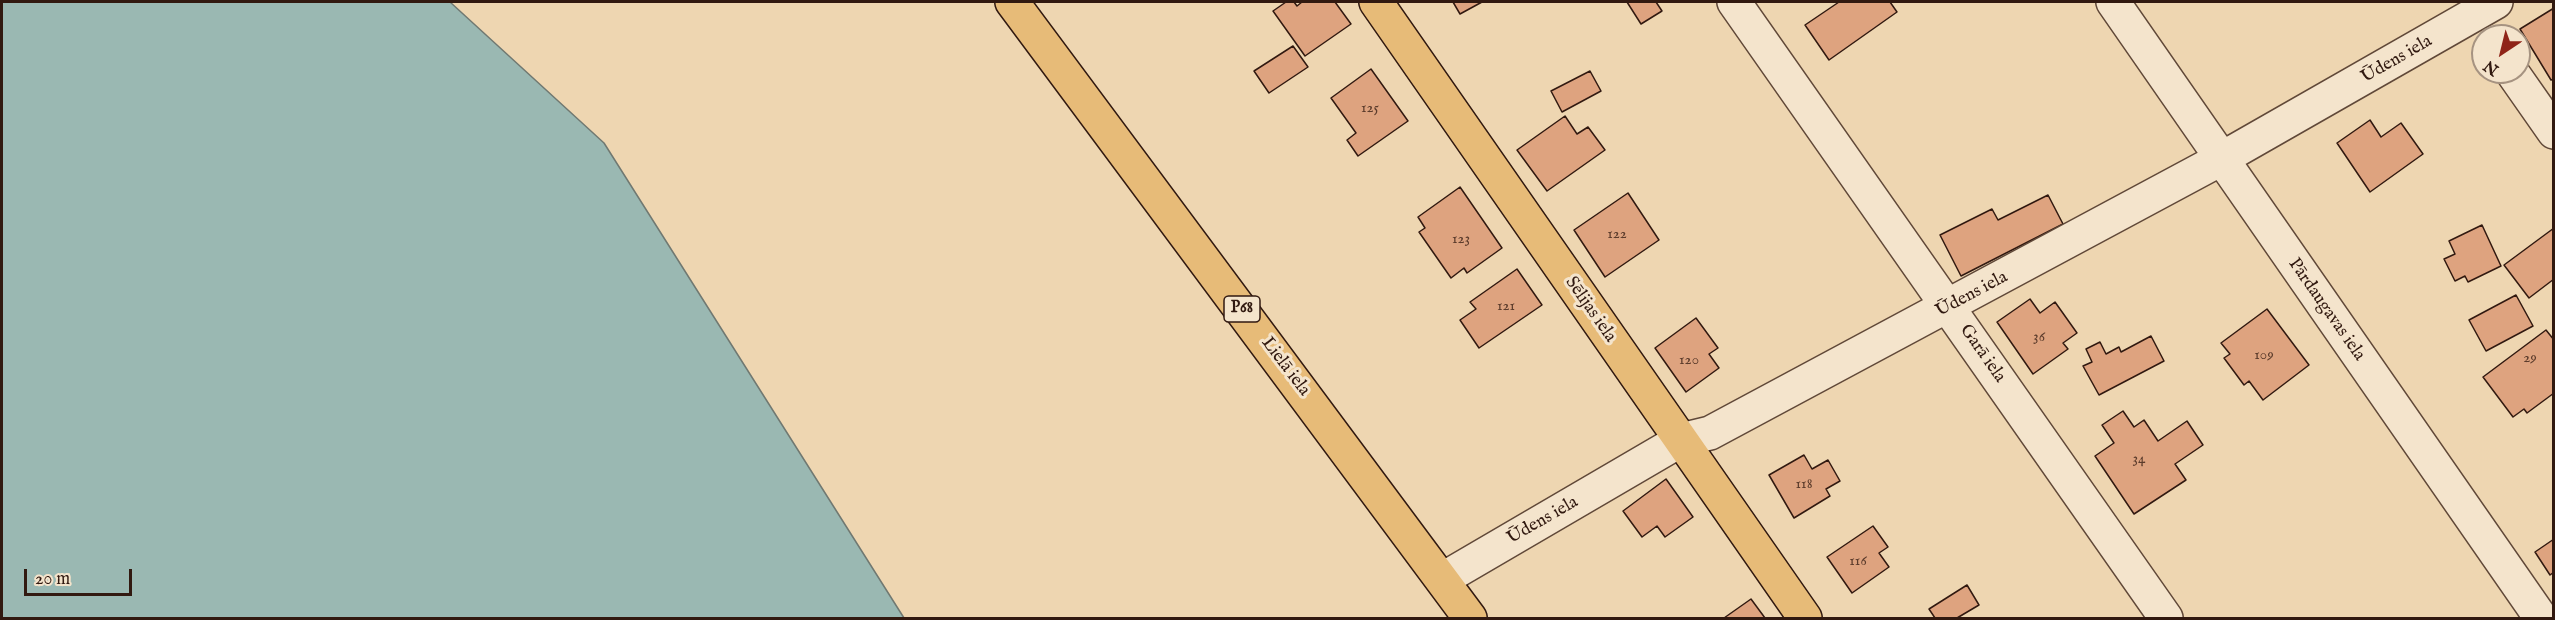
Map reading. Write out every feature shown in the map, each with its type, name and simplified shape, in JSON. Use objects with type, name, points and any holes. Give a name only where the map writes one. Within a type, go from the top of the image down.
[{"type":"main road","name":"Lielā iela","points":[[1012,2],[1470,618]]},
{"type":"main road","name":"Sēlijas iela","points":[[1376,2],[1805,618]]},
{"type":"street","name":"Garā iela","points":[[1734,2],[2166,618]]},
{"type":"street","name":"Pārdaugavas iela","points":[[2113,2],[2541,618]]},
{"type":"street","name":"Ūdens iela","points":[[1443,579],[1681,441],[1710,433],[1950,307],[2480,14]]},
{"type":"street","points":[[2520,84],[2553,132]]},
{"type":"water","points":[[2,2],[450,2],[604,143],[904,618],[2,618]]},
{"type":"building","points":[[1286,2],[1294,2],[1297,6],[1302,2],[1335,2],[1351,24],[1305,56],[1273,11]]},
{"type":"building","points":[[1453,2],[1482,2],[1460,14]]},
{"type":"building","points":[[1627,2],[1656,2],[1662,11],[1641,24]]},
{"type":"building","points":[[1839,2],[1890,2],[1897,12],[1829,60],[1805,25]]},
{"type":"building","points":[[2554,8],[2554,79],[2551,80],[2531,47],[2531,24],[2528,24]]},
{"type":"building","points":[[1293,46],[1308,67],[1269,93],[1254,71]]},
{"type":"building","points":[[1371,69],[1408,121],[1358,156],[1347,140],[1356,133],[1331,98]]},
{"type":"building","points":[[1590,71],[1601,91],[1562,112],[1551,91]]},
{"type":"building","points":[[1565,116],[1577,134],[1588,127],[1605,150],[1547,191],[1517,150]]},
{"type":"building","points":[[2370,120],[2381,137],[2401,123],[2423,154],[2370,192],[2337,143]]},
{"type":"building","points":[[1460,187],[1502,248],[1467,273],[1464,268],[1451,278],[1419,232],[1425,228],[1418,217]]},
{"type":"building","points":[[1628,193],[1659,240],[1605,277],[1574,230]]},
{"type":"building","points":[[2048,195],[2063,224],[1961,276],[1940,235],[1992,209],[1998,220]]},
{"type":"building","points":[[2482,225],[2501,266],[2468,282],[2465,276],[2455,281],[2444,259],[2455,254],[2449,241]]},
{"type":"building","points":[[2554,228],[2554,279],[2529,298],[2504,265]]},
{"type":"building","points":[[1517,269],[1542,305],[1479,348],[1460,320],[1476,309],[1470,302]]},
{"type":"building","points":[[2516,295],[2533,326],[2486,351],[2469,320]]},
{"type":"building","points":[[2030,299],[2040,313],[2055,302],[2077,333],[2063,343],[2068,349],[2033,374],[1997,322]]},
{"type":"building","points":[[2267,309],[2309,365],[2263,400],[2249,381],[2244,385],[2224,358],[2230,354],[2221,343]]},
{"type":"building","points":[[1696,318],[1718,348],[1709,354],[1719,368],[1686,392],[1655,348]]},
{"type":"building","points":[[2546,330],[2554,340],[2554,393],[2527,413],[2524,409],[2513,417],[2483,377]]},
{"type":"building","points":[[2151,336],[2164,361],[2099,395],[2083,366],[2092,362],[2086,349],[2100,342],[2106,354],[2119,347],[2121,352]]},
{"type":"building","points":[[2123,411],[2134,427],[2144,420],[2158,441],[2187,421],[2203,445],[2175,464],[2186,480],[2134,514],[2095,456],[2114,443],[2102,425]]},
{"type":"building","points":[[1804,455],[1812,469],[1828,460],[1840,481],[1826,489],[1830,496],[1794,518],[1769,475]]},
{"type":"building","points":[[1666,479],[1693,517],[1665,537],[1657,526],[1642,537],[1623,511]]},
{"type":"building","points":[[1873,526],[1888,547],[1879,553],[1889,567],[1852,593],[1827,557]]},
{"type":"building","points":[[2554,539],[2554,572],[2550,575],[2535,552]]},
{"type":"building","points":[[1967,585],[1979,605],[1957,618],[1935,618],[1929,609]]},
{"type":"building","points":[[1751,599],[1765,618],[1724,618]]}]
